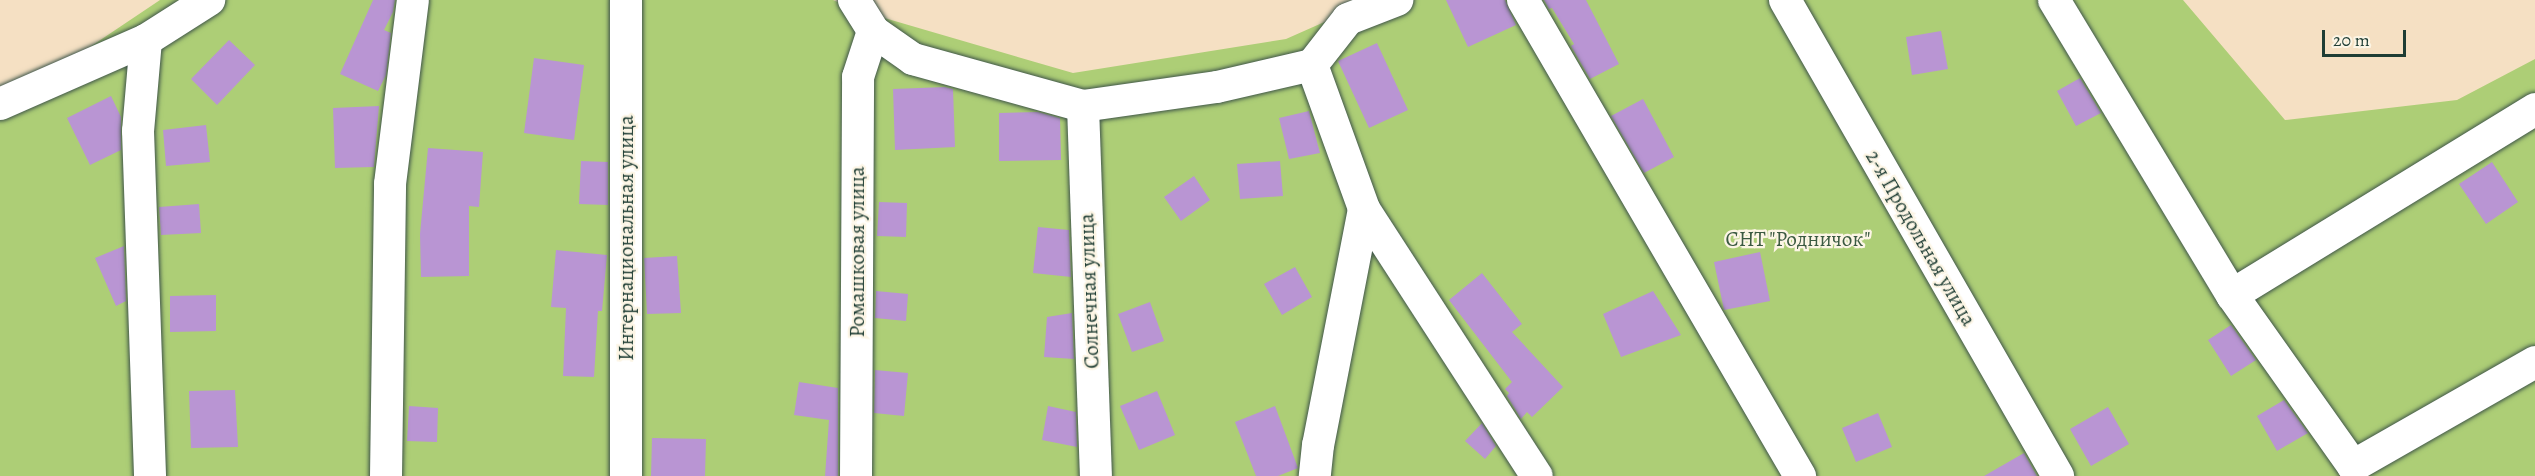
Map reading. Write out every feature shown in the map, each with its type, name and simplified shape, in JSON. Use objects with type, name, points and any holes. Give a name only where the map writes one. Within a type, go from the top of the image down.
[{"type":"street","points":[[0,104],[146,40],[209,0]]},
{"type":"street","points":[[386,476],[390,184],[413,0]]},
{"type":"street","name":"Интернациональная улица","points":[[626,0],[626,476]]},
{"type":"street","points":[[854,0],[873,31],[913,59],[1083,106],[1217,87],[1312,65],[1344,10],[1396,0]]},
{"type":"street","points":[[1523,0],[1800,476]]},
{"type":"street","name":"2-я Продольная улица","points":[[1785,0],[2058,476]]},
{"type":"street","points":[[2054,0],[2232,295],[2353,466],[2535,362]]},
{"type":"street","name":"Ромашковая улица","points":[[856,476],[858,77],[873,31]]},
{"type":"street","points":[[146,40],[138,130],[150,476]]},
{"type":"street","points":[[1312,65],[1364,209],[1537,476]]},
{"type":"street","name":"Солнечная улица","points":[[1083,106],[1096,476]]},
{"type":"street","points":[[2232,295],[2535,109]]},
{"type":"street","points":[[1315,476],[1318,445],[1364,209]]},
{"type":"green space","name":"СНТ \"Родничок\"","points":[[160,0],[833,0],[857,10],[1073,73],[1286,39],[1374,0],[2183,0],[2285,120],[2457,100],[2535,59],[2535,476],[0,476],[0,87],[69,61]]},
{"type":"building","points":[[373,0],[395,0],[393,12],[384,30],[391,33],[386,75],[378,91],[340,74]]},
{"type":"building","points":[[1446,0],[1505,0],[1516,25],[1468,47]]},
{"type":"building","points":[[1544,0],[1586,0],[1619,64],[1590,79],[1571,46],[1574,44],[1552,8],[1549,9]]},
{"type":"building","points":[[1941,31],[1948,69],[1912,75],[1906,37]]},
{"type":"building","points":[[229,40],[255,65],[217,105],[191,79]]},
{"type":"building","points":[[1377,43],[1408,110],[1369,128],[1338,61]]},
{"type":"building","points":[[534,58],[584,65],[574,140],[524,133]]},
{"type":"building","points":[[2080,78],[2101,113],[2076,126],[2057,91]]},
{"type":"building","points":[[945,87],[953,89],[955,147],[895,150],[893,89]]},
{"type":"building","points":[[111,96],[121,117],[121,150],[90,165],[67,118]]},
{"type":"building","points":[[1643,99],[1674,157],[1644,173],[1611,116]]},
{"type":"building","points":[[379,106],[374,167],[335,168],[333,108]]},
{"type":"building","points":[[1309,111],[1320,153],[1289,159],[1279,118]]},
{"type":"building","points":[[1038,112],[1060,118],[1061,160],[999,161],[999,113]]},
{"type":"building","points":[[206,125],[210,162],[166,166],[163,130]]},
{"type":"building","points":[[428,148],[483,152],[479,207],[469,206],[469,276],[421,277],[420,234]]},
{"type":"building","points":[[581,161],[608,162],[608,205],[579,204]]},
{"type":"building","points":[[1280,161],[1283,196],[1240,199],[1237,164]]},
{"type":"building","points":[[2492,162],[2518,202],[2486,224],[2459,184]]},
{"type":"building","points":[[1194,176],[1210,200],[1181,221],[1164,197]]},
{"type":"building","points":[[879,202],[907,203],[906,237],[877,236]]},
{"type":"building","points":[[199,204],[201,233],[161,235],[159,207]]},
{"type":"building","points":[[1038,227],[1069,230],[1071,277],[1033,273]]},
{"type":"building","points":[[124,246],[126,301],[116,306],[95,258]]},
{"type":"building","points":[[556,250],[607,255],[602,311],[598,311],[594,377],[563,376],[566,308],[551,307]]},
{"type":"building","points":[[1760,252],[1770,301],[1724,310],[1714,262]]},
{"type":"building","points":[[677,256],[681,313],[647,314],[644,258]]},
{"type":"building","points":[[1295,267],[1312,297],[1282,315],[1264,284]]},
{"type":"building","points":[[1482,273],[1522,324],[1512,332],[1563,387],[1532,417],[1527,412],[1521,419],[1505,389],[1512,382],[1449,300]]},
{"type":"building","points":[[876,291],[908,294],[906,321],[875,318]]},
{"type":"building","points":[[1653,291],[1681,335],[1621,357],[1603,314]]},
{"type":"building","points":[[216,295],[216,331],[170,332],[170,296]]},
{"type":"building","points":[[1150,302],[1164,341],[1132,352],[1118,314]]},
{"type":"building","points":[[1072,313],[1074,359],[1044,357],[1047,317]]},
{"type":"building","points":[[2231,325],[2256,360],[2231,376],[2208,340]]},
{"type":"building","points":[[875,370],[908,373],[904,416],[874,413]]},
{"type":"building","points":[[799,382],[838,388],[838,476],[825,476],[829,420],[794,415]]},
{"type":"building","points":[[235,390],[238,447],[191,448],[189,391]]},
{"type":"building","points":[[1157,391],[1175,435],[1139,450],[1120,406]]},
{"type":"building","points":[[2284,400],[2308,433],[2277,451],[2257,416]]},
{"type":"building","points":[[409,406],[438,408],[437,442],[407,441]]},
{"type":"building","points":[[1048,406],[1076,412],[1077,447],[1042,440]]},
{"type":"building","points":[[1275,406],[1298,468],[1278,476],[1256,476],[1235,422]]},
{"type":"building","points":[[2108,407],[2129,444],[2091,466],[2070,429]]},
{"type":"building","points":[[1878,413],[1892,447],[1856,462],[1842,428]]},
{"type":"building","points":[[1482,423],[1496,446],[1485,459],[1465,441]]},
{"type":"building","points":[[652,438],[706,439],[705,476],[651,476]]},
{"type":"building","points":[[2024,453],[2037,476],[1984,476]]}]
